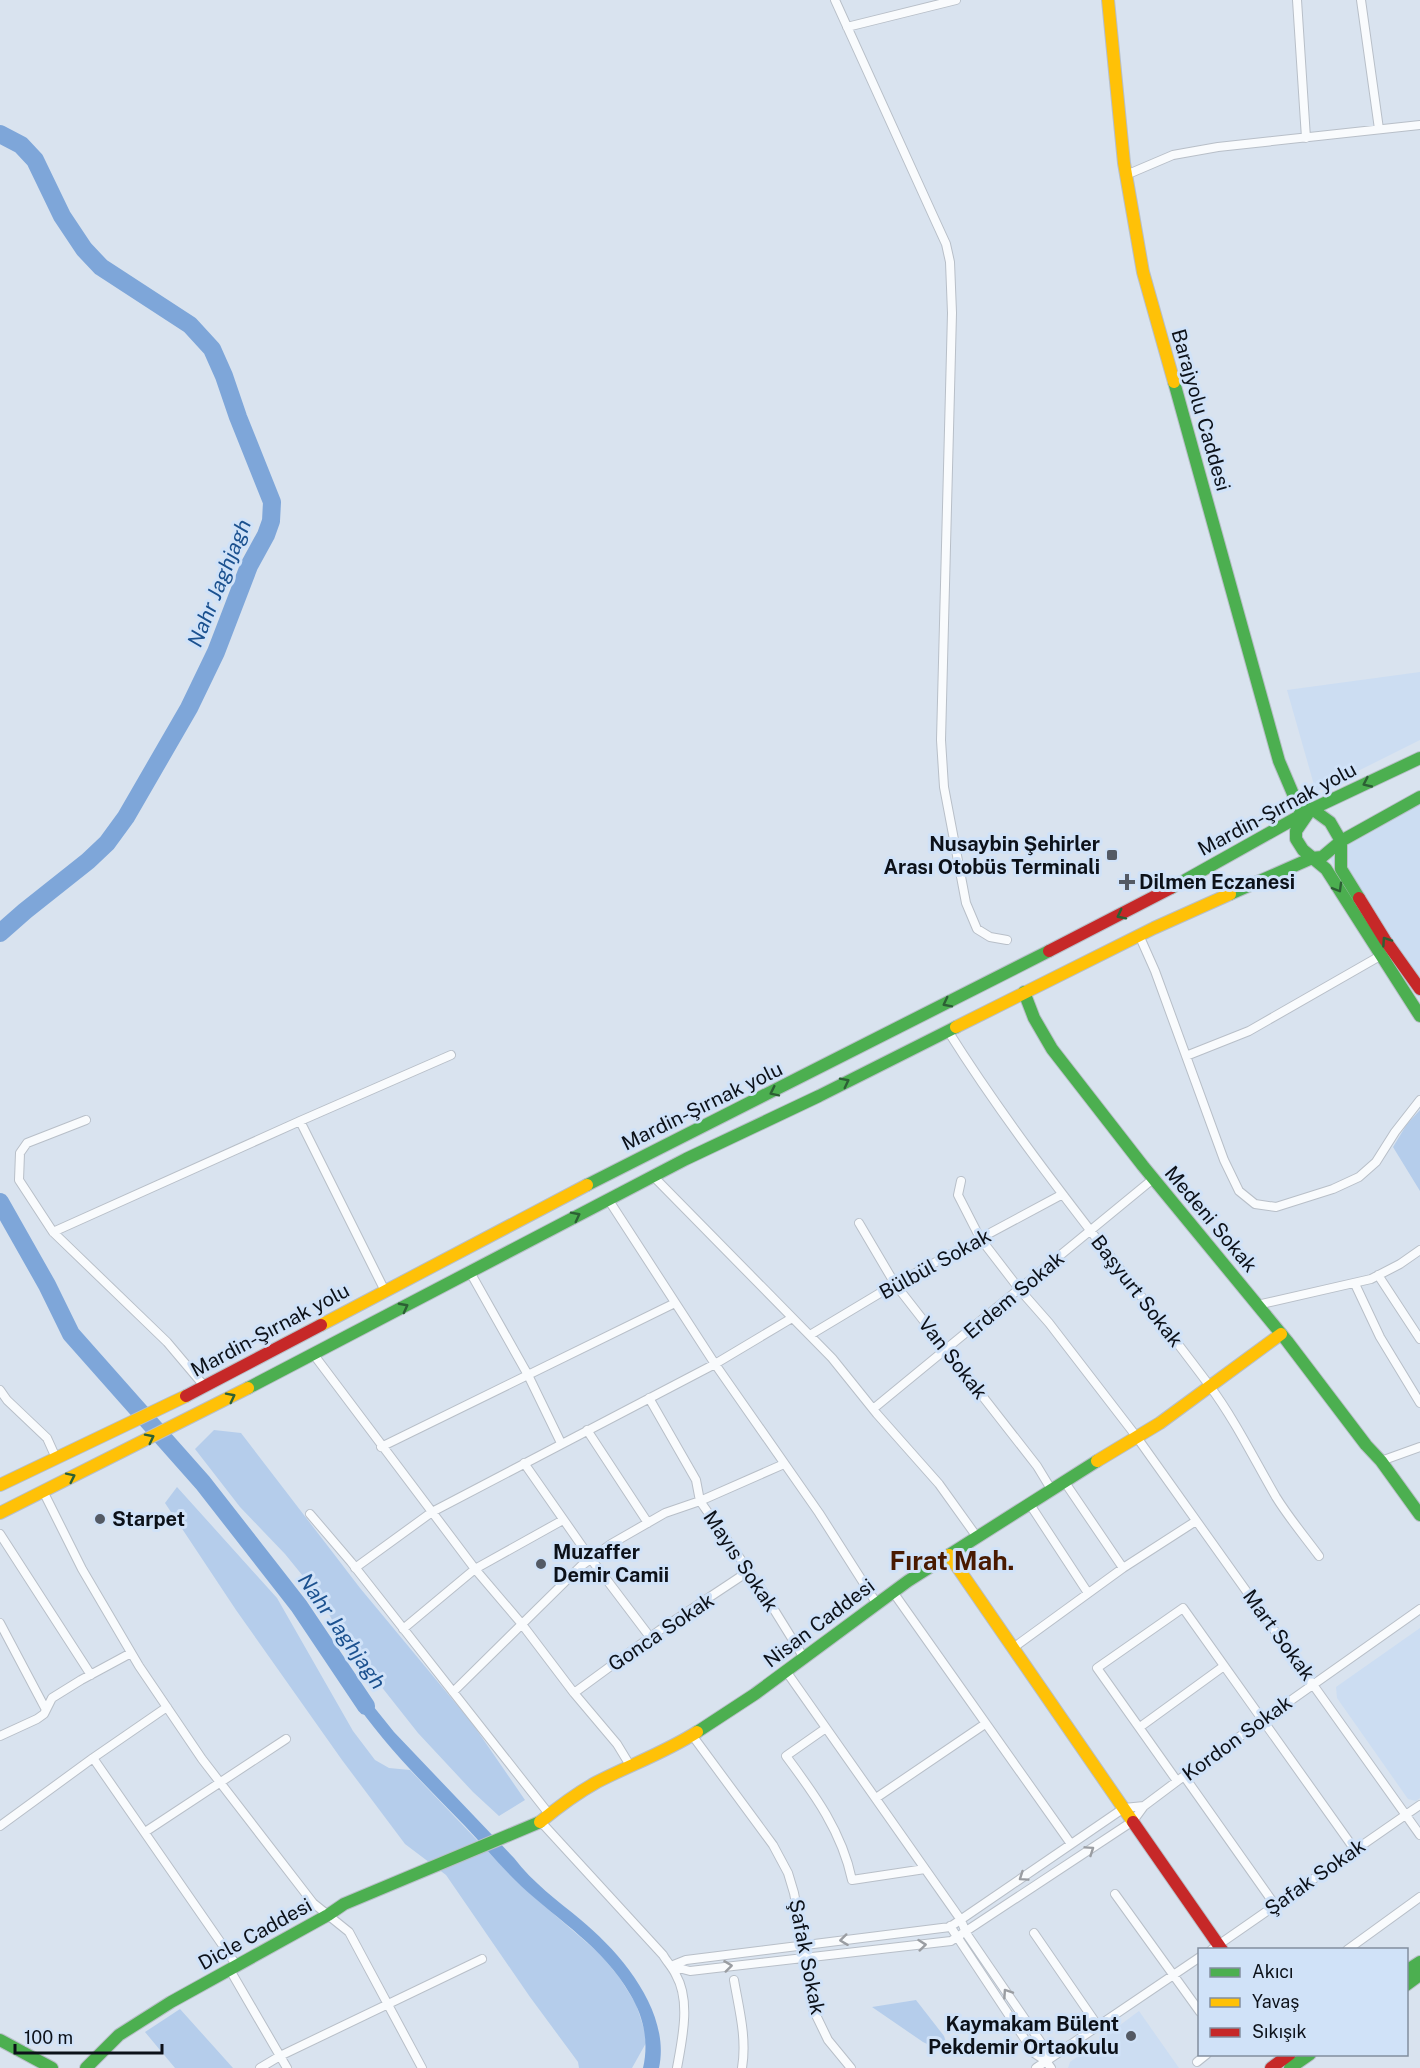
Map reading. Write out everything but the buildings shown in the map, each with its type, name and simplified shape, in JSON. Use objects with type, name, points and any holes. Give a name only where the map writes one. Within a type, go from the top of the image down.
[{"type":"main road","name":"Barajyolu Caddesi","points":[[1108,0],[1126,175],[1146,282],[1279,761],[1299,808],[1312,809]]},
{"type":"main road","name":"Mardin-Şırnak yolu","points":[[0,1485],[168,1406],[676,1139],[804,1077],[1134,908],[1312,809],[1420,758]]},
{"type":"main road","name":"Mardin-Şırnak yolu","points":[[0,1513],[314,1355],[653,1176],[1139,935],[1312,858],[1322,857],[1341,841],[1420,797]]},
{"type":"main road","points":[[1420,989],[1385,940],[1341,869],[1341,841],[1330,822],[1312,809],[1296,831],[1299,845],[1326,869],[1420,1016]]},
{"type":"main road","name":"Medeni Sokak","points":[[1024,992],[1034,1018],[1052,1049],[1154,1179],[1281,1334],[1366,1445],[1382,1461],[1420,1515]]},
{"type":"main road","name":"Nisan Caddesi","points":[[456,1857],[525,1830],[596,1783],[692,1735],[755,1694],[877,1604],[949,1555],[1160,1423],[1281,1334]]},
{"type":"main road","points":[[949,1555],[1133,1821],[1217,1948]]},
{"type":"main road","name":"Dicle Caddesi","points":[[86,2068],[119,2035],[171,2002],[344,1904],[456,1857]]},
{"type":"main road","points":[[1408,1984],[1420,1975]]},
{"type":"main road","points":[[0,2040],[52,2068]]},
{"type":"main road","points":[[1271,2068],[1299,2061]]},
{"type":"street","points":[[835,0],[946,244],[950,262],[951,388],[941,740],[944,788],[966,903],[976,929],[990,937],[1007,940]]},
{"type":"street","points":[[847,27],[956,0]]},
{"type":"street","points":[[1297,0],[1306,138]]},
{"type":"street","points":[[1361,0],[1379,129]]},
{"type":"street","points":[[1126,175],[1173,155],[1218,147],[1420,124]]},
{"type":"street","points":[[1139,935],[1224,1160],[1239,1191],[1255,1204],[1276,1207],[1333,1189],[1359,1177],[1376,1162],[1395,1132],[1420,1100]]},
{"type":"street","points":[[1186,1056],[1250,1031],[1380,956]]},
{"type":"street","name":"Başyurt Sokak","points":[[948,1031],[979,1080],[1061,1195],[1210,1387],[1241,1433],[1278,1499],[1319,1556]]},
{"type":"street","points":[[53,1232],[451,1056]]},
{"type":"street","points":[[86,1120],[27,1143],[20,1153],[19,1180],[53,1232],[167,1342],[205,1387]]},
{"type":"street","points":[[300,1121],[385,1291]]},
{"type":"street","points":[[653,1176],[832,1358],[939,1484],[977,1537]]},
{"type":"street","name":"Erdem Sokak","points":[[873,1409],[1154,1179]]},
{"type":"street","name":"Mart Sokak","points":[[961,1180],[958,1195],[962,1207],[980,1238],[1136,1436],[1420,1835]]},
{"type":"street","name":"Bülbül Sokak","points":[[810,1335],[895,1284],[1061,1195]]},
{"type":"street","points":[[608,1199],[714,1364],[819,1513],[877,1604]]},
{"type":"street","name":"Van Sokak","points":[[859,1223],[895,1284],[1037,1466],[1051,1490]]},
{"type":"street","points":[[1257,1305],[1355,1284],[1378,1275],[1420,1250]]},
{"type":"street","points":[[470,1272],[528,1375],[561,1443]]},
{"type":"street","points":[[1378,1275],[1420,1339]]},
{"type":"street","points":[[1355,1284],[1380,1337],[1420,1403]]},
{"type":"street","points":[[381,1447],[675,1303]]},
{"type":"street","points":[[355,1568],[432,1512],[714,1364],[792,1318]]},
{"type":"street","points":[[314,1355],[381,1447],[475,1569],[617,1744],[631,1767]]},
{"type":"street","points":[[0,1390],[47,1438],[56,1458]]},
{"type":"street","name":"Mayıs Sokak","points":[[649,1398],[696,1480],[700,1501],[749,1571],[804,1658]]},
{"type":"street","points":[[587,1430],[648,1523]]},
{"type":"street","points":[[1382,1461],[1420,1447]]},
{"type":"street","points":[[524,1463],[591,1559],[651,1637]]},
{"type":"street","points":[[453,1692],[521,1623],[591,1559],[611,1544],[665,1513],[700,1501],[784,1464]]},
{"type":"street","points":[[1064,1481],[1124,1568]]},
{"type":"street","points":[[43,1491],[82,1569],[131,1653],[221,1783],[313,1903],[349,1932],[422,2068]]},
{"type":"street","points":[[1029,1503],[1088,1593]]},
{"type":"street","points":[[310,1514],[453,1692],[545,1818],[671,1966],[683,1995],[683,2027],[677,2068]]},
{"type":"street","points":[[403,1629],[475,1569],[563,1520]]},
{"type":"street","points":[[1014,1647],[1124,1568],[1196,1521]]},
{"type":"street","points":[[0,1534],[91,1675]]},
{"type":"street","name":"Gonca Sokak","points":[[574,1693],[651,1637],[749,1571]]},
{"type":"street","points":[[894,1592],[1071,1845]]},
{"type":"street","points":[[1275,1905],[1097,1668],[1183,1608],[1355,1850]]},
{"type":"street","name":"Kordon Sokak","points":[[1144,1806],[1420,1609]]},
{"type":"street","points":[[0,1623],[45,1708]]},
{"type":"street","points":[[0,1736],[38,1719],[44,1714],[52,1698],[131,1653]]},
{"type":"street","points":[[1140,1727],[1224,1666]]},
{"type":"street","points":[[786,1671],[961,1920],[966,1933],[1044,2047],[1048,2065]]},
{"type":"street","points":[[0,1826],[167,1707]]},
{"type":"street","points":[[876,1798],[985,1724]]},
{"type":"street","points":[[826,1728],[786,1756],[822,1805],[830,1820],[845,1854],[852,1880],[925,1869]]},
{"type":"street","name":"Şafak Sokak","points":[[692,1735],[773,1845],[788,1873],[812,1987],[813,2009],[828,2040],[851,2068]]},
{"type":"street","points":[[145,1832],[286,1739]]},
{"type":"street","points":[[93,1758],[145,1832],[234,1968],[287,2068]]},
{"type":"street","name":"Şafak Sokak","points":[[1217,1948],[1420,1805]]},
{"type":"street","points":[[671,1966],[686,1960],[950,1926],[1124,1808],[1144,1806]]},
{"type":"street","points":[[671,1966],[690,1971],[951,1941],[1133,1821],[1144,1806]]},
{"type":"street","points":[[1115,1894],[1198,2009]]},
{"type":"street","points":[[1350,1948],[1420,1897]]},
{"type":"street","points":[[950,1926],[1034,2053],[1048,2065]]},
{"type":"street","points":[[1034,1933],[1098,2026]]},
{"type":"street","points":[[1036,2068],[1048,2065],[1098,2026],[1198,1958]]},
{"type":"street","points":[[260,2068],[280,2056],[482,1959]]},
{"type":"street","points":[[734,1980],[742,2025],[744,2047],[742,2068]]},
{"type":"street","points":[[1197,2062],[1206,2056]]},
{"type":"shaded area","points":[[1420,672],[1420,740],[1316,792],[1287,690]]},
{"type":"shaded area","points":[[1420,794],[1420,999],[1404,979],[1338,879],[1326,845]]},
{"type":"shaded area","points":[[1420,1110],[1420,1191],[1393,1147],[1407,1124]]},
{"type":"shaded area","points":[[214,1430],[241,1433],[360,1588],[472,1723],[525,1800],[499,1816],[473,1792],[418,1733],[339,1633],[320,1597],[285,1554],[240,1507],[195,1449]]},
{"type":"shaded area","points":[[177,1487],[277,1598],[353,1731],[375,1760],[389,1768],[410,1770],[520,1885],[600,1954],[619,1977],[636,2004],[645,2032],[646,2043],[632,2068],[579,2068],[578,2062],[446,1875],[405,1844],[342,1760],[236,1610],[165,1503]]},
{"type":"shaded area","points":[[1420,1628],[1420,1798],[1416,1801],[1408,1799],[1337,1698],[1336,1687]]},
{"type":"shaded area","points":[[916,2000],[944,2036],[946,2042],[943,2046],[933,2047],[923,2042],[872,2007]]},
{"type":"shaded area","points":[[180,2009],[233,2068],[175,2068],[145,2032]]},
{"type":"shaded area","name":"Kaymakam Bülent Pekdemir Ortaokulu","points":[[1139,2011],[1179,2068],[1068,2068],[1070,2062]]},
{"type":"water","points":[[351,1686],[357,1686],[394,1732],[529,1875],[612,1949],[640,1985],[650,2005],[658,2026],[661,2047],[659,2068],[643,2068],[645,2039],[642,2021],[635,2003],[607,1963],[580,1936],[514,1879],[404,1762],[375,1729],[349,1693]]},
{"type":"waterway","name":"Nahr Jaghjagh","points":[[0,134],[21,145],[35,160],[62,216],[84,249],[101,267],[190,325],[212,349],[272,502],[271,521],[266,535],[249,566],[216,652],[189,708],[126,817],[107,843],[88,861],[0,933]]},
{"type":"waterway","name":"Nahr Jaghjagh","points":[[0,1202],[47,1285],[71,1334],[203,1483],[299,1606],[366,1706]]},
{"type":"traffic: fast","points":[[1174,382],[1279,761],[1299,808],[1312,809],[1330,822],[1341,841],[1341,869],[1359,898]]},
{"type":"traffic: fast","points":[[1171,888],[1312,809],[1420,758]]},
{"type":"traffic: fast","points":[[1230,894],[1312,858],[1322,857],[1341,841],[1420,797]]},
{"type":"traffic: fast","points":[[1309,812],[1296,831],[1296,839],[1303,850],[1326,869],[1420,1016]]},
{"type":"traffic: fast","points":[[587,1185],[1049,951]]},
{"type":"traffic: fast","points":[[1024,992],[1034,1018],[1052,1049],[1143,1166],[1287,1341],[1366,1445],[1381,1461],[1420,1515]]},
{"type":"traffic: fast","points":[[248,1388],[686,1159],[819,1096],[956,1027]]},
{"type":"traffic: fast","points":[[697,1732],[755,1694],[908,1581],[1097,1461]]},
{"type":"traffic: fast","points":[[86,2068],[119,2035],[171,2002],[344,1904],[540,1822]]},
{"type":"traffic: fast","points":[[1408,1970],[1420,1962]]},
{"type":"traffic: fast","points":[[1408,1984],[1420,1975]]},
{"type":"traffic: fast","points":[[0,2040],[52,2068]]},
{"type":"traffic: fast","points":[[1290,2068],[1307,2056]]},
{"type":"traffic: slow","points":[[1108,0],[1124,163],[1143,272],[1174,382]]},
{"type":"traffic: slow","points":[[956,1027],[1154,928],[1230,894]]},
{"type":"traffic: slow","points":[[321,1325],[587,1185]]},
{"type":"traffic: slow","points":[[1097,1461],[1160,1423],[1281,1334]]},
{"type":"traffic: slow","points":[[0,1513],[248,1388]]},
{"type":"traffic: slow","points":[[0,1485],[186,1396]]},
{"type":"traffic: slow","points":[[949,1555],[1133,1822]]},
{"type":"traffic: slow","points":[[540,1822],[597,1782],[697,1732]]},
{"type":"traffic: jam","points":[[1049,951],[1171,888]]},
{"type":"traffic: jam","points":[[1359,898],[1420,989]]},
{"type":"traffic: jam","points":[[186,1396],[321,1325]]},
{"type":"traffic: jam","points":[[1133,1822],[1221,1948]]},
{"type":"traffic: jam","points":[[1271,2068],[1287,2056]]},
{"type":"place","name":"Nusaybin Şehirler Arası Otobüs Terminali","points":[[1112,855]]},
{"type":"place","name":"Dilmen Eczanesi","points":[[1127,882]]},
{"type":"place","name":"Starpet","points":[[100,1519]]},
{"type":"place","name":"Muzaffer Demir Camii","points":[[541,1564]]},
{"type":"place","name":"Kaymakam Bülent Pekdemir Ortaokulu","points":[[1131,2036]]},
{"type":"district","name":"Fırat Mah.","points":[[952,1560]]}]
